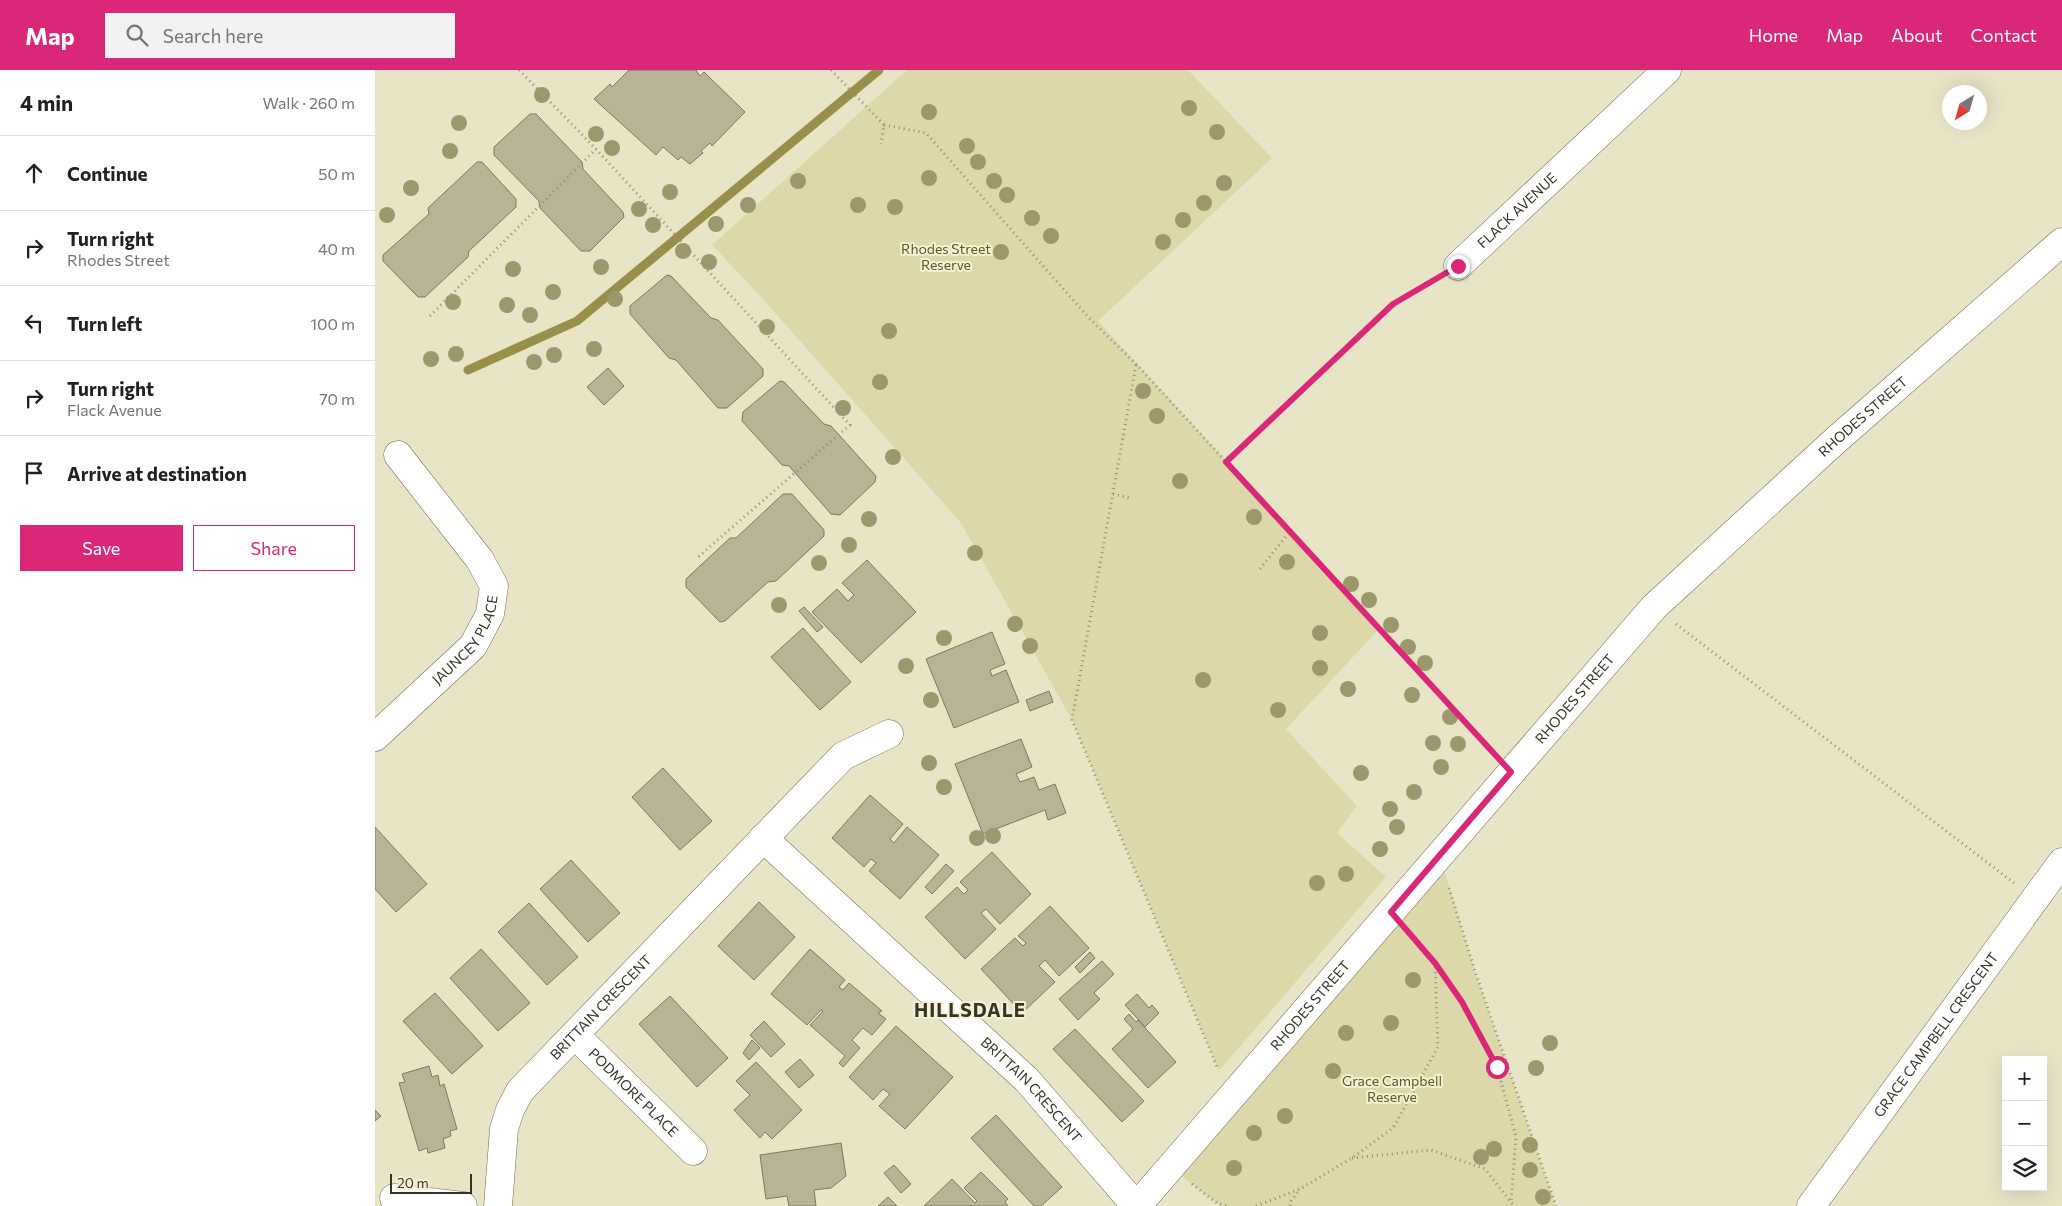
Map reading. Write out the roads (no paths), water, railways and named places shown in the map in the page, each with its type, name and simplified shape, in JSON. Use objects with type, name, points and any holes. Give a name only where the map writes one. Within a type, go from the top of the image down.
[{"type":"street","name":"FLACK AVENUE","points":[[1458,266],[1667,70]]},
{"type":"street","name":"RHODES STREET","points":[[1137,1206],[1654,606],[1835,440],[2062,242]]},
{"type":"street","name":"JAUNCEY PLACE","points":[[375,737],[473,646],[490,614],[494,586],[480,560],[398,455]]},
{"type":"street","name":"BRITTAIN CRESCENT","points":[[498,1206],[505,1129],[510,1110],[520,1091],[843,756],[889,734]]},
{"type":"street","name":"BRITTAIN CRESCENT","points":[[763,838],[1027,1080],[1137,1206]]},
{"type":"street","name":"GRACE CAMPBELL CRESCENT","points":[[1811,1206],[2062,862]]},
{"type":"street","name":"PODMORE PLACE","points":[[575,1035],[693,1151]]},
{"type":"street","points":[[394,1198],[463,1206]]},
{"type":"waterway","points":[[468,370],[577,321],[879,70]]},
{"type":"district","name":"HILLSDALE","points":[[970,1010]]},
{"type":"park label","name":"Rhodes Street Reserve","points":[[946,257]]},
{"type":"park label","name":"Grace Campbell Reserve","points":[[1392,1090]]}]
